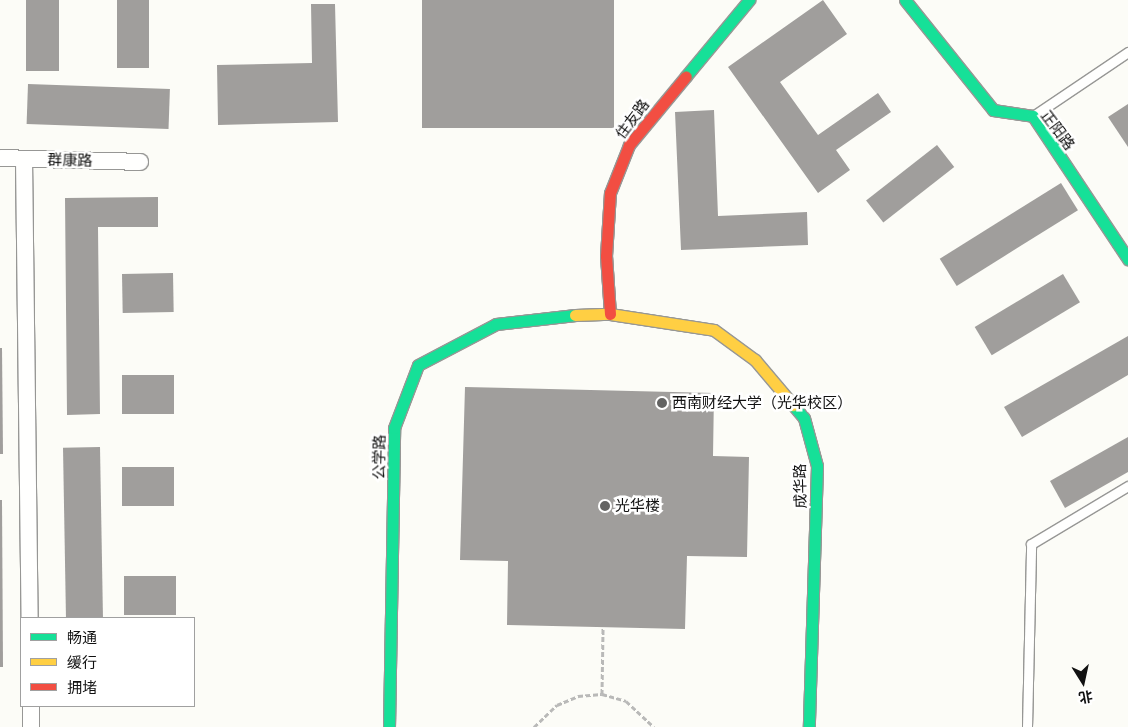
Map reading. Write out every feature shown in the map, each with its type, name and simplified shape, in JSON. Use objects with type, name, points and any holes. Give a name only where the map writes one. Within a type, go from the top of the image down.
[{"type":"street","name":"住友路","points":[[610,314],[606,256],[610,193],[629,145],[749,0]]},
{"type":"street","name":"正阳路","points":[[905,0],[994,110],[1033,116],[1128,260]]},
{"type":"street","name":"群康路","points":[[0,158],[140,162]]},
{"type":"street","points":[[24,159],[30,617]]},
{"type":"street","name":"公学路","points":[[389,727],[394,428],[418,365],[496,324],[538,316],[610,314]]},
{"type":"street","name":"成华路","points":[[610,314],[714,330],[755,360],[804,418],[817,466],[809,727]]},
{"type":"street","points":[[31,707],[31,727]]},
{"type":"lane","points":[[1033,116],[1128,52]]},
{"type":"lane","points":[[1028,727],[1031,544],[1128,486]]},
{"type":"path","points":[[602,694],[603,627]]},
{"type":"path","points":[[534,727],[556,705],[578,696],[602,694],[626,701],[654,727]]},
{"type":"building","points":[[26,0],[59,0],[59,71],[26,71]]},
{"type":"building","points":[[117,0],[149,0],[149,68],[117,68]]},
{"type":"building","points":[[422,0],[614,0],[614,128],[422,128]]},
{"type":"building","points":[[823,0],[847,34],[780,82],[818,135],[878,93],[891,112],[836,150],[850,170],[818,193],[728,67]]},
{"type":"building","points":[[311,4],[335,4],[338,122],[218,125],[217,65],[312,63]]},
{"type":"building","points":[[28,84],[170,89],[169,129],[27,124]]},
{"type":"building","points":[[1128,104],[1128,147],[1108,117]]},
{"type":"building","points":[[714,110],[718,216],[807,212],[808,245],[681,250],[675,112]]},
{"type":"building","points":[[937,145],[954,167],[883,222],[866,200]]},
{"type":"building","points":[[1061,183],[1078,210],[957,286],[940,259]]},
{"type":"building","points":[[158,197],[158,227],[98,227],[100,414],[67,415],[65,198]]},
{"type":"building","points":[[173,273],[174,312],[123,313],[122,274]]},
{"type":"building","points":[[1063,274],[1080,302],[992,355],[975,327]]},
{"type":"building","points":[[1128,336],[1128,375],[1022,437],[1004,407]]},
{"type":"building","points":[[0,348],[2,348],[3,454],[0,454]]},
{"type":"building","points":[[122,375],[174,375],[174,414],[122,414]]},
{"type":"building","name":"光华楼","points":[[465,387],[714,393],[713,456],[749,457],[747,557],[687,556],[685,629],[507,625],[508,561],[460,560]]},
{"type":"building","points":[[1128,437],[1128,472],[1065,508],[1050,481]]},
{"type":"building","points":[[100,447],[103,617],[66,617],[63,448]]},
{"type":"building","points":[[122,467],[174,467],[174,506],[122,506]]},
{"type":"building","points":[[0,500],[2,500],[3,667],[0,667]]},
{"type":"building","points":[[124,576],[176,576],[176,615],[124,615]]},
{"type":"traffic: fast","points":[[686,76],[749,0]]},
{"type":"traffic: fast","points":[[905,0],[993,110],[1033,116],[1128,259]]},
{"type":"traffic: fast","points":[[389,727],[394,428],[418,365],[496,324],[575,315]]},
{"type":"traffic: fast","points":[[793,405],[804,418],[817,466],[809,727]]},
{"type":"traffic: slow","points":[[575,315],[610,314],[714,330],[755,360],[793,405]]},
{"type":"traffic: jam","points":[[610,314],[606,256],[610,193],[629,145],[686,76]]},
{"type":"place","name":"西南财经大学（光华校区）","points":[[662,403]]},
{"type":"place","name":"光华楼","points":[[605,506]]}]
